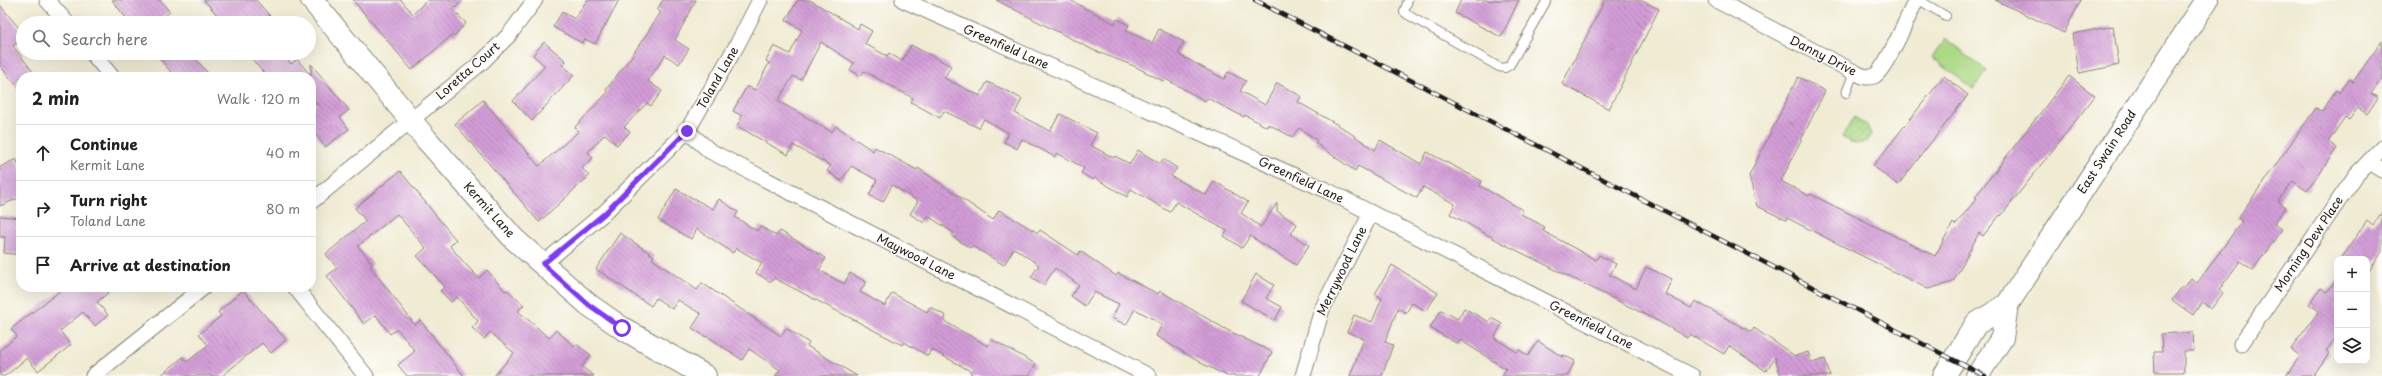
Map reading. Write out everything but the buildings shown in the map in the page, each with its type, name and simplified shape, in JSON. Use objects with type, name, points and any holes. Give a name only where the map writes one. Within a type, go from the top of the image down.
[{"type":"street","points":[[47,0],[61,16]]},
{"type":"street","name":"Kermit Lane","points":[[312,0],[492,216],[514,239],[589,305],[617,324],[705,376]]},
{"type":"street","name":"Loretta Court","points":[[316,198],[482,62],[509,35],[535,0]]},
{"type":"street","name":"Toland Lane","points":[[543,264],[604,214],[687,131],[737,45],[760,0]]},
{"type":"street","name":"Greenfield Lane","points":[[903,0],[1371,213],[1692,376]]},
{"type":"street","name":"Danny Drive","points":[[1716,0],[1854,72],[1869,77],[1881,70],[1917,0]]},
{"type":"street","name":"East Swain Road","points":[[1977,376],[2002,338],[2007,305],[2207,0]]},
{"type":"street","points":[[98,60],[108,72]]},
{"type":"street","name":"Maywood Lane","points":[[687,131],[710,151],[1149,376]]},
{"type":"street","name":"Morning Dew Place","points":[[2241,344],[2356,175],[2382,148]]},
{"type":"street","points":[[2369,162],[2382,170]]},
{"type":"street","name":"Merrywood Lane","points":[[1303,376],[1322,309],[1371,213]]},
{"type":"street","points":[[93,376],[198,292]]},
{"type":"street","points":[[299,292],[366,376]]},
{"type":"street","name":"East Swain Road","points":[[1944,376],[1976,324],[2007,305]]},
{"type":"lane","points":[[1408,0],[1404,12],[1408,15],[1499,67],[1505,68],[1510,65],[1547,0]]},
{"type":"lane","points":[[1917,0],[1946,16]]},
{"type":"lane","points":[[1846,93],[1854,72]]},
{"type":"green space","points":[[1946,39],[1987,71],[1973,89],[1932,57]]},
{"type":"green space","points":[[1854,117],[1867,125],[1871,134],[1866,142],[1855,144],[1842,137]]},
{"type":"railway","points":[[1255,0],[1985,376]]},
{"type":"route","points":[[622,328],[589,305],[543,264],[604,214],[687,131]]}]
